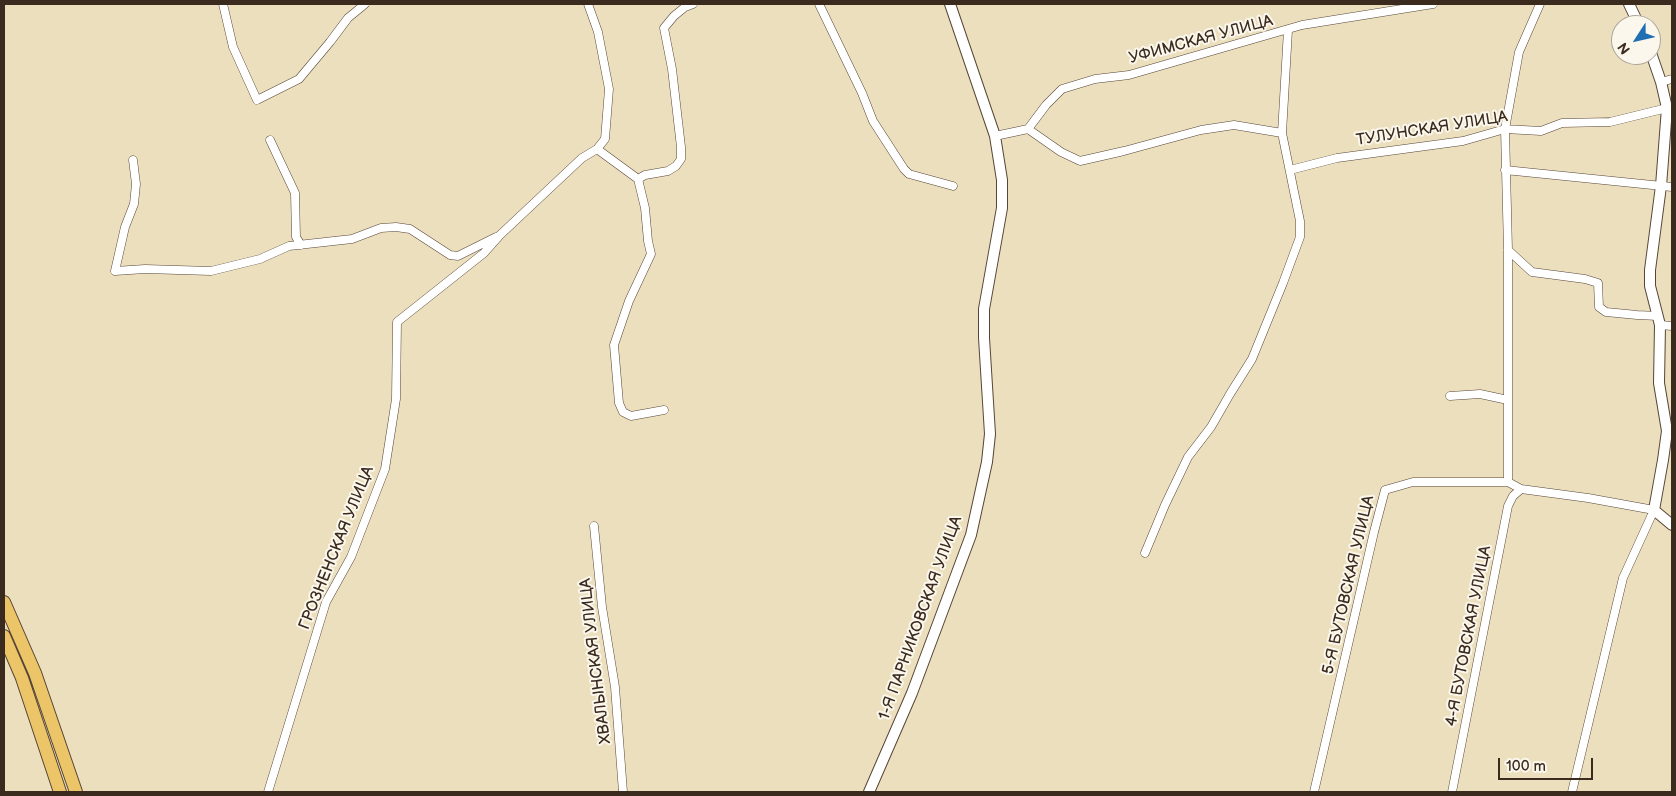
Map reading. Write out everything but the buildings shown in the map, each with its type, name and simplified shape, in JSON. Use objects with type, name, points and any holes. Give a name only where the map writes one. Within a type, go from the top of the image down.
[{"type":"highway","points":[[4,602],[35,673],[76,792]]},
{"type":"highway","points":[[4,636],[22,678],[60,792]]},
{"type":"street","points":[[223,4],[233,47],[257,100],[299,79],[348,18],[365,4]]},
{"type":"street","points":[[133,160],[136,184],[134,204],[125,227],[115,271],[145,269],[211,271],[260,259],[289,246],[352,239],[382,228],[396,227],[410,229],[450,255],[458,256],[500,235],[582,158],[597,149],[605,139],[609,89],[598,32],[588,4]]},
{"type":"street","points":[[638,179],[644,175],[668,170],[676,166],[681,158],[672,69],[664,28],[684,7],[693,4]]},
{"type":"street","points":[[819,4],[862,93],[873,121],[904,168],[909,174],[953,186]]},
{"type":"street","name":"1-Я ПАРНИКОВСКАЯ УЛИЦА","points":[[869,792],[912,693],[971,535],[987,462],[990,434],[984,309],[1002,208],[1002,180],[995,136],[950,4]]},
{"type":"street","name":"УФИМСКАЯ УЛИЦА","points":[[1028,129],[1046,105],[1062,89],[1095,79],[1129,75],[1302,25],[1433,4]]},
{"type":"street","points":[[1508,482],[1508,250],[1505,129],[1519,52],[1540,4]]},
{"type":"street","points":[[1145,553],[1188,457],[1211,427],[1252,359],[1300,237],[1300,221],[1282,133],[1288,30]]},
{"type":"street","points":[[1572,792],[1624,578],[1654,510],[1667,432],[1659,383],[1659,320],[1650,286],[1650,270],[1667,187],[1667,108],[1662,82],[1655,65]]},
{"type":"street","points":[[1662,82],[1672,79]]},
{"type":"street","name":"ТУЛУНСКАЯ УЛИЦА","points":[[1290,170],[1337,158],[1463,141],[1505,129],[1541,131],[1562,123],[1610,122],[1667,108]]},
{"type":"street","points":[[995,136],[1028,129],[1061,152],[1080,161],[1202,130],[1234,125],[1282,133]]},
{"type":"street","points":[[270,140],[295,193],[296,238],[301,245]]},
{"type":"street","points":[[597,149],[638,179],[645,208],[651,254],[630,301],[614,345],[619,403],[623,412],[631,416],[664,410]]},
{"type":"street","points":[[1505,170],[1667,187]]},
{"type":"street","name":"ГРОЗНЕНСКАЯ УЛИЦА","points":[[268,792],[326,602],[351,557],[385,469],[396,399],[397,322],[484,253],[500,235]]},
{"type":"street","points":[[1508,250],[1532,272],[1585,279],[1598,283],[1600,307],[1606,312],[1637,315],[1659,320],[1672,326]]},
{"type":"street","points":[[1450,396],[1480,394],[1508,400]]},
{"type":"street","name":"5-Я БУТОВСКАЯ УЛИЦА","points":[[1314,792],[1374,532],[1386,490],[1413,482],[1508,482],[1521,489]]},
{"type":"street","points":[[1521,489],[1588,498],[1654,510],[1672,526]]},
{"type":"street","name":"4-Я БУТОВСКАЯ УЛИЦА","points":[[1452,792],[1508,506],[1513,496],[1521,489]]},
{"type":"street","name":"ХВАЛЫНСКАЯ УЛИЦА","points":[[594,526],[602,607],[615,688],[624,792]]}]
